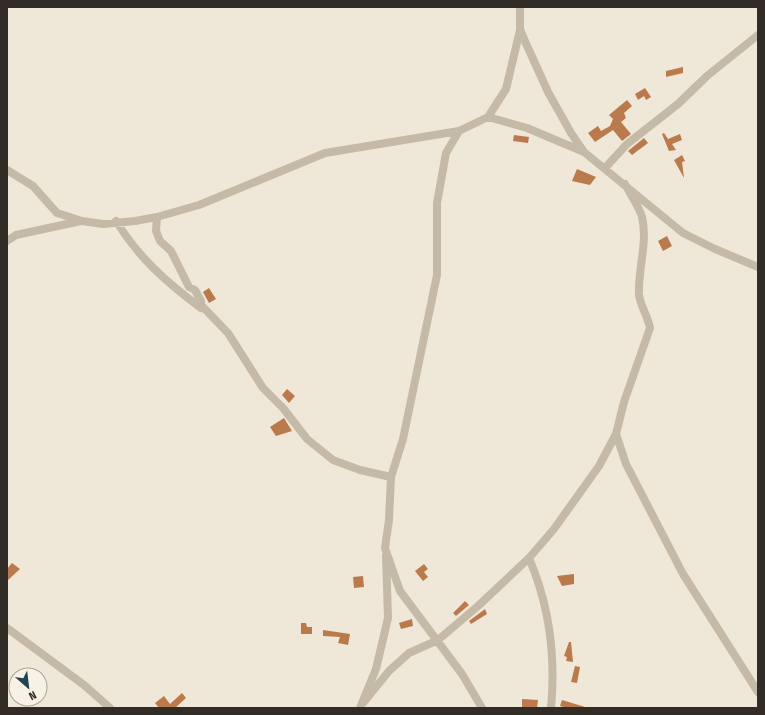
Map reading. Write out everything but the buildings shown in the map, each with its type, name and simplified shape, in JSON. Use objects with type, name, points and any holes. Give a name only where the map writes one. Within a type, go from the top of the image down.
[{"type":"street","points":[[7,170],[33,186],[56,213],[82,221],[103,224],[116,221],[157,217],[199,205],[325,153],[458,131],[488,117],[506,89],[520,29],[520,7]]},
{"type":"street","points":[[520,29],[548,92],[570,133],[584,152]]},
{"type":"street","points":[[605,168],[627,144],[678,104],[707,76],[758,35]]},
{"type":"street","points":[[488,117],[527,128],[584,152],[625,184],[683,234],[758,267]]},
{"type":"street","points":[[362,705],[376,669],[388,618],[385,548],[389,520],[391,477],[403,439],[437,275],[437,203],[446,153],[458,131]]},
{"type":"street","points":[[362,705],[389,671],[409,653],[438,640],[478,606],[529,558],[554,529],[578,497],[599,466],[616,434],[624,402],[650,328],[648,317],[643,308],[639,295],[644,235],[642,216],[625,184]]},
{"type":"street","points":[[157,217],[156,231],[160,241],[171,251],[186,277],[186,282],[189,287],[195,290],[202,306],[228,333],[263,388],[283,408],[308,439],[333,460],[360,470],[391,477]]},
{"type":"street","points":[[7,241],[16,235],[82,221]]},
{"type":"street","points":[[116,221],[124,234],[161,277],[201,308],[202,306]]},
{"type":"street","points":[[616,434],[626,464],[683,574],[758,692]]},
{"type":"street","points":[[385,548],[400,591],[462,674],[482,708]]},
{"type":"street","points":[[529,558],[540,584],[552,639],[554,669],[551,708]]},
{"type":"street","points":[[7,628],[84,685],[110,708]]}]
